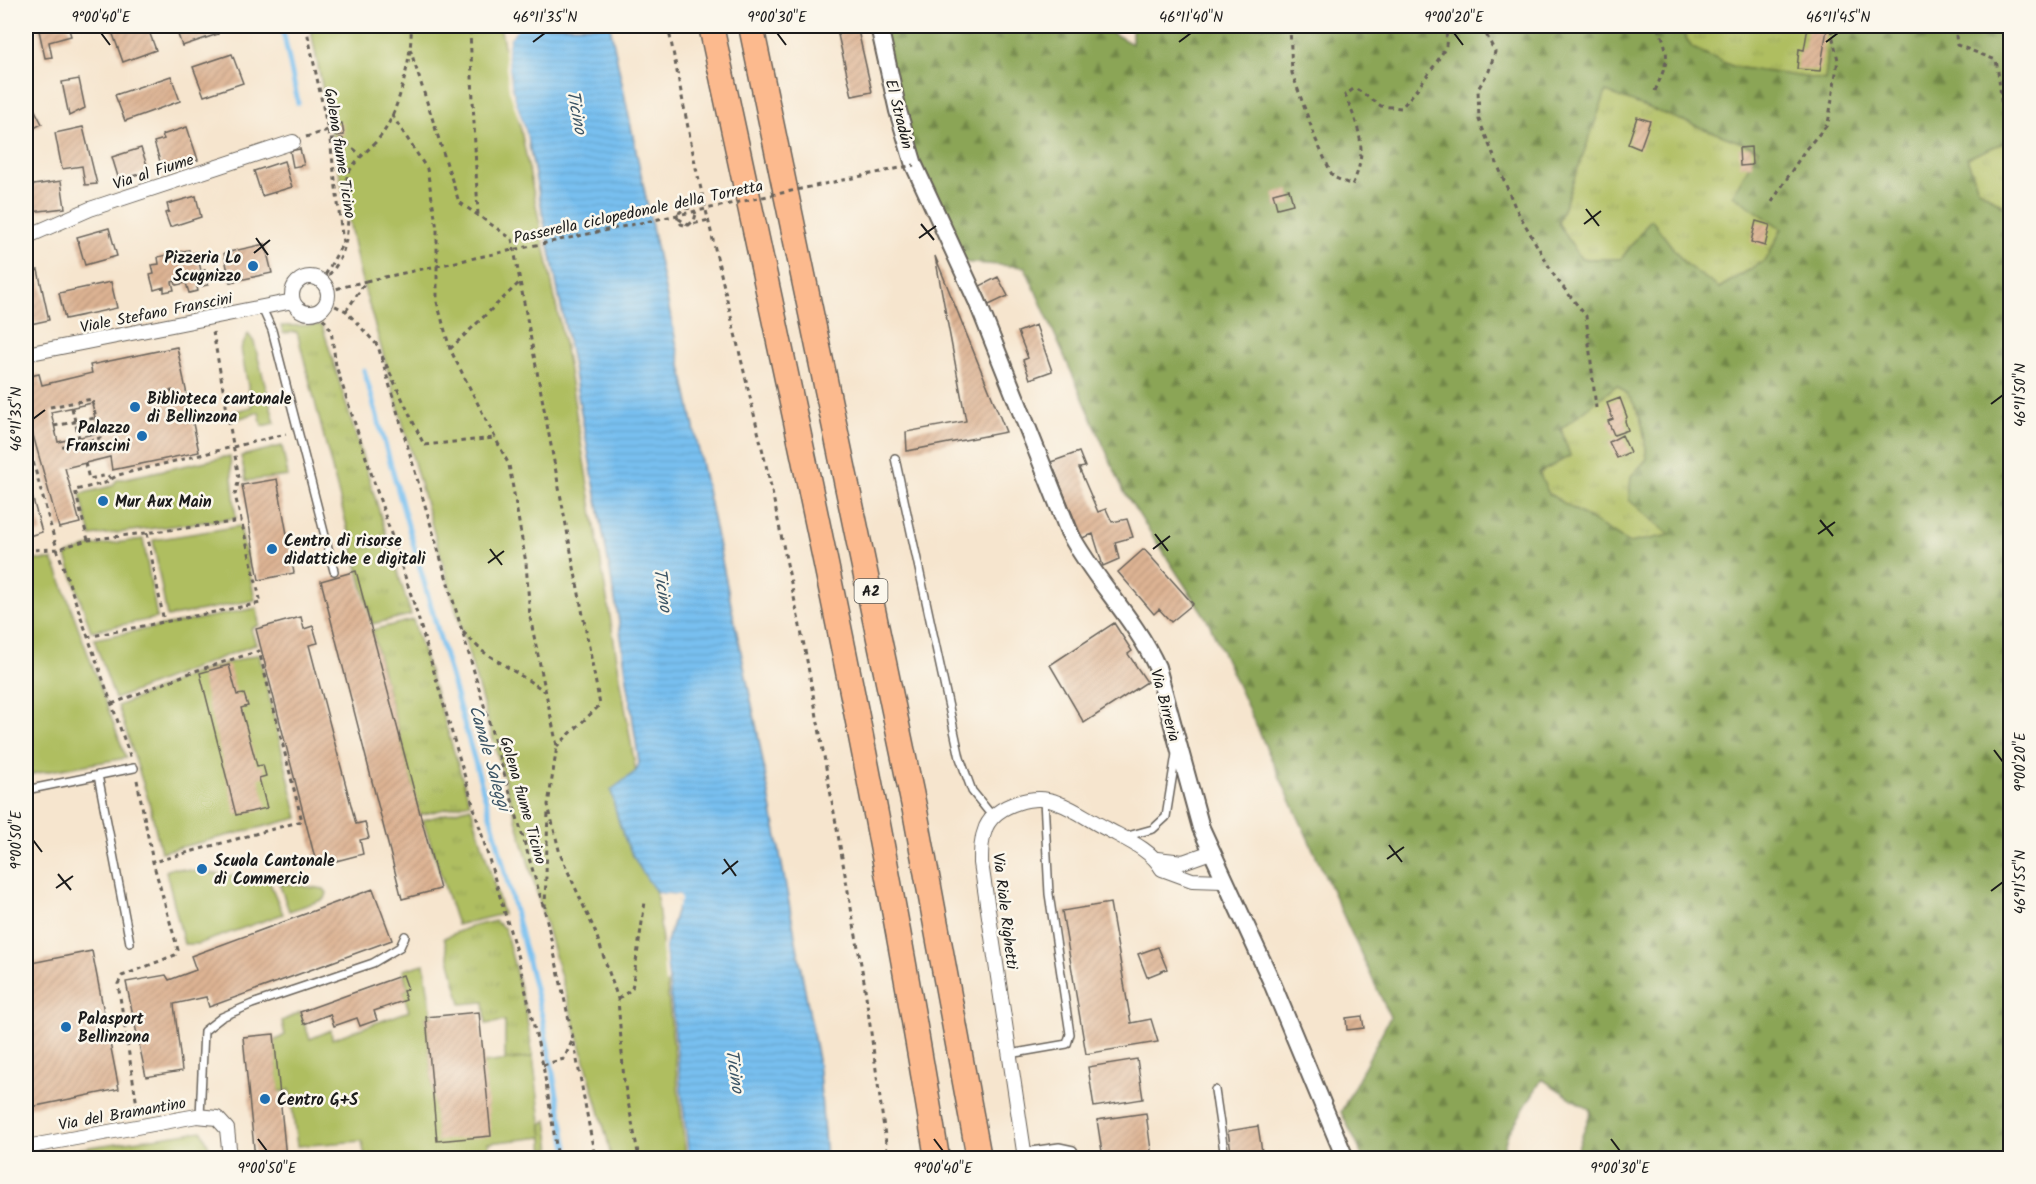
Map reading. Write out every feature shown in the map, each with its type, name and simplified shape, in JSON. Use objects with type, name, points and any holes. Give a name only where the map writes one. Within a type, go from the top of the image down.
[{"type":"highway","name":"A2","points":[[711,26],[840,632],[904,963],[938,1158]]},
{"type":"highway","name":"A2","points":[[751,26],[913,799],[979,1158]]},
{"type":"street","name":"El Stradún","points":[[879,26],[898,111],[914,165],[930,199]]},
{"type":"street","name":"Via al Fiume","points":[[26,237],[90,209],[293,142]]},
{"type":"street","name":"Via Birreria","points":[[930,199],[977,301],[1069,532],[1083,556],[1146,643],[1154,660],[1166,694],[1192,803],[1210,852],[1270,978],[1345,1158]]},
{"type":"street","points":[[311,277],[324,296],[301,310],[293,301],[293,289],[300,280],[311,277]]},
{"type":"street","name":"Viale Stefano Franscini","points":[[26,354],[293,301]]},
{"type":"street","points":[[993,817],[1020,802],[1044,800],[1059,803],[1157,859],[1183,862],[1210,852]]},
{"type":"street","name":"Via Riale Righetti","points":[[993,817],[982,837],[981,863],[1025,1155]]},
{"type":"street","points":[[1157,859],[1162,869],[1192,880],[1224,881]]},
{"type":"street","name":"Via del Bramantino","points":[[26,1147],[200,1116],[217,1118],[227,1129],[230,1158]]},
{"type":"lane","points":[[262,308],[272,330],[300,431],[334,571]]},
{"type":"lane","points":[[895,458],[960,758],[972,791],[993,817]]},
{"type":"lane","points":[[1122,838],[1153,829],[1166,817],[1177,745]]},
{"type":"lane","points":[[26,790],[134,768]]},
{"type":"lane","points":[[98,775],[130,943]]},
{"type":"lane","points":[[1009,1054],[1061,1046],[1070,1040],[1049,894],[1044,800]]},
{"type":"lane","points":[[200,1116],[204,1031],[222,1017],[252,1004],[373,963],[400,947],[405,936]]},
{"type":"lane","points":[[1215,1090],[1225,1158]]},
{"type":"lane","points":[[1025,1155],[1065,1147],[1072,1150],[1077,1158]]},
{"type":"path","name":"Golena fiume Ticino","points":[[306,26],[330,140],[343,243],[324,296],[346,311],[378,346],[545,912],[573,1038],[595,1158]]},
{"type":"path","points":[[411,26],[410,49],[392,115],[382,134],[361,155],[347,176],[346,248],[324,296],[336,366],[415,607],[518,958],[546,1064],[558,1158]]},
{"type":"path","points":[[668,26],[709,220],[770,482],[806,655],[864,981],[888,1158]]},
{"type":"path","points":[[1290,26],[1293,73],[1316,140],[1333,177],[1352,185],[1361,167],[1360,138],[1345,95],[1355,88],[1381,106],[1401,108],[1418,90],[1446,48],[1446,26]]},
{"type":"path","points":[[1485,26],[1485,32],[1496,52],[1489,71],[1478,89],[1479,120],[1515,207],[1555,277],[1586,316],[1596,408]]},
{"type":"path","points":[[1655,91],[1668,51],[1658,26]]},
{"type":"path","points":[[1772,202],[1806,150],[1828,123],[1838,60],[1830,26]]},
{"type":"path","points":[[1955,26],[1957,45],[1996,60],[2003,98],[2010,187]]},
{"type":"path","points":[[470,30],[478,216]]},
{"type":"path","points":[[410,49],[459,202],[512,238],[600,705],[557,746]]},
{"type":"path","points":[[392,115],[427,169],[437,229],[437,302],[450,349],[511,475],[526,562],[530,617],[557,746],[548,805],[545,912]]},
{"type":"path","points":[[293,142],[328,130]]},
{"type":"path","points":[[330,140],[342,139],[361,155]]},
{"type":"path","name":"Passerella ciclopedonale della Torretta","points":[[324,296],[366,281],[914,165]]},
{"type":"path","points":[[676,215],[681,224],[687,226],[694,221],[696,214],[693,209],[685,208],[679,213],[679,219],[688,225],[709,220]]},
{"type":"path","points":[[346,311],[366,281]]},
{"type":"path","points":[[450,349],[520,282]]},
{"type":"path","points":[[87,637],[261,603],[236,495],[240,478],[210,318]]},
{"type":"path","points":[[378,346],[424,445],[495,438]]},
{"type":"path","points":[[161,393],[172,391],[175,404]]},
{"type":"path","points":[[50,406],[92,397],[92,399],[97,399]]},
{"type":"path","points":[[59,447],[100,438],[92,399]]},
{"type":"path","points":[[72,408],[79,438]]},
{"type":"path","points":[[54,426],[95,418]]},
{"type":"path","points":[[88,540],[75,490],[118,475],[300,431]]},
{"type":"path","points":[[32,432],[26,435],[57,549],[134,768],[153,862],[178,950],[175,955],[122,976],[118,984],[140,1126]]},
{"type":"path","points":[[85,464],[89,479],[108,475],[111,479]]},
{"type":"path","points":[[26,550],[57,549],[88,540],[242,521]]},
{"type":"path","points":[[147,533],[164,622]]},
{"type":"path","points":[[462,631],[482,651],[546,691]]},
{"type":"path","points":[[112,704],[195,671],[258,651],[302,821],[153,862]]},
{"type":"path","points":[[548,805],[560,854],[595,932],[618,999],[624,1081],[639,1158]]},
{"type":"path","points":[[618,999],[632,989],[645,902]]},
{"type":"path","points":[[546,1064],[564,1059],[573,1038]]},
{"type":"green space","points":[[310,26],[500,26],[567,359],[658,905],[686,1158],[611,1158],[359,270]]},
{"type":"green space","points":[[879,26],[1100,26],[1132,44],[1132,26],[1679,26],[1692,48],[1734,67],[1825,80],[1831,26],[2010,26],[2010,140],[1967,158],[1978,189],[2010,210],[2010,1158],[1574,1158],[1591,1111],[1542,1079],[1507,1136],[1501,1158],[1364,1158],[1341,1112],[1390,1017],[1208,621],[1124,492],[1025,267],[960,262],[917,172]],"holes":[[[1606,92],[1758,149],[1733,195],[1782,229],[1766,260],[1719,288],[1685,264],[1651,219],[1621,259],[1581,259],[1558,223]],[[1617,385],[1632,400],[1637,409],[1646,448],[1647,459],[1631,476],[1629,500],[1670,535],[1629,543],[1549,494],[1539,473],[1570,456],[1561,429]]]},
{"type":"green space","points":[[1679,26],[1831,26],[1825,80],[1734,67],[1692,48]]},
{"type":"green space","points":[[1606,91],[1759,149],[1782,228],[1766,260],[1719,288],[1685,264],[1651,220],[1621,259],[1581,259],[1558,223]]},
{"type":"green space","points":[[2010,140],[2010,210],[1978,189],[1967,158]]},
{"type":"green space","points":[[322,325],[411,615],[372,624],[297,332],[283,333],[281,326]]},
{"type":"green space","points":[[248,334],[254,342],[275,423],[262,426],[259,412],[234,420],[232,412],[252,407],[241,349]]},
{"type":"green space","points":[[1617,385],[1632,400],[1637,409],[1645,437],[1647,459],[1632,476],[1671,535],[1629,543],[1549,494],[1539,473],[1570,456],[1561,429]]},
{"type":"green space","points":[[282,446],[288,476],[246,481],[241,456]]},
{"type":"green space","points":[[230,456],[236,518],[91,536],[80,494],[112,486],[117,480]]},
{"type":"green space","points":[[240,526],[255,600],[167,617],[153,540]]},
{"type":"green space","points":[[143,539],[157,618],[91,631],[66,556],[86,547]]},
{"type":"green space","points":[[26,555],[29,560],[52,560],[58,572],[126,758],[26,775]]},
{"type":"green space","points":[[257,608],[259,625],[251,629],[256,644],[115,699],[94,639]]},
{"type":"green space","points":[[413,620],[470,803],[420,815],[372,630]]},
{"type":"green space","points":[[259,654],[298,818],[161,852],[149,802],[118,706],[195,673]]},
{"type":"green space","points":[[471,807],[503,914],[457,925],[423,820]]},
{"type":"green space","points":[[173,868],[269,881],[283,914],[198,944],[184,944],[166,871]]},
{"type":"green space","points":[[279,883],[324,889],[327,893],[325,899],[289,911]]},
{"type":"green space","points":[[495,921],[505,929],[525,1008],[533,1057],[505,1060],[505,1021],[486,1024],[484,1002],[461,1004],[444,938],[469,927]]},
{"type":"green space","points":[[424,964],[432,1016],[426,1017],[438,1141],[484,1063],[533,1057],[543,1137],[488,1143],[491,1158],[365,1158],[362,1141],[297,1146],[290,1090],[279,1092],[274,1041],[285,1035],[282,1021],[300,1012],[310,1039],[331,1030],[332,1039],[409,1011],[403,991],[408,989],[403,970]]},
{"type":"green space","points":[[547,1120],[552,1158],[544,1158],[542,1125]]},
{"type":"green space","points":[[202,1131],[214,1158],[26,1158],[26,1156]]},
{"type":"water","name":"Ticino","points":[[519,26],[610,26],[756,724],[818,1060],[826,1158],[689,1158],[665,948],[679,895],[657,893],[640,868],[622,832],[611,790],[636,771],[639,763],[618,616],[572,362],[528,139],[512,89],[507,51],[510,38]]},
{"type":"pier","points":[[515,26],[519,26],[510,38],[507,51],[512,89],[528,139],[528,147],[525,149],[525,139],[509,90],[504,51],[507,37]]},
{"type":"pier","points":[[657,893],[680,895],[681,901],[673,914],[665,948],[668,982],[665,984],[662,947],[670,913],[678,901],[677,898],[656,896]]},
{"type":"building","points":[[38,26],[68,26],[71,36],[49,42],[52,57],[45,58]]},
{"type":"building","points":[[110,26],[147,26],[156,50],[123,62]]},
{"type":"building","points":[[175,26],[215,26],[218,34],[182,46]]},
{"type":"building","points":[[836,26],[857,26],[872,92],[852,96]]},
{"type":"building","points":[[1808,27],[1827,29],[1820,71],[1797,69],[1799,49],[1804,50]]},
{"type":"building","points":[[232,54],[243,83],[204,96],[193,67]]},
{"type":"building","points":[[171,76],[180,101],[125,121],[115,95]]},
{"type":"building","points":[[79,79],[85,108],[69,116],[62,82]]},
{"type":"building","points":[[26,93],[42,124],[26,132]]},
{"type":"building","points":[[1637,117],[1650,121],[1640,149],[1628,144]]},
{"type":"building","points":[[342,123],[344,135],[335,136],[334,124]]},
{"type":"building","points":[[83,127],[97,184],[85,185],[82,166],[62,169],[55,133]]},
{"type":"building","points":[[187,127],[198,160],[163,171],[154,142],[164,139],[162,135]]},
{"type":"building","points":[[1751,147],[1752,165],[1740,166],[1739,148]]},
{"type":"building","points":[[141,148],[149,171],[119,180],[112,157]]},
{"type":"building","points":[[300,149],[304,165],[293,167],[290,151]]},
{"type":"building","points":[[284,161],[292,187],[262,196],[254,171]]},
{"type":"building","points":[[61,181],[65,208],[31,212],[27,186]]},
{"type":"building","points":[[1289,189],[1293,204],[1277,208],[1273,193]]},
{"type":"building","points":[[196,196],[201,217],[170,227],[165,213],[169,212],[167,204]]},
{"type":"building","points":[[1756,221],[1770,225],[1765,246],[1751,242]]},
{"type":"building","points":[[109,228],[117,256],[85,265],[77,237]]},
{"type":"building","points":[[265,244],[272,273],[230,282],[224,253]]},
{"type":"building","points":[[189,250],[190,254],[197,252],[201,271],[205,270],[208,285],[197,287],[198,291],[189,293],[186,283],[176,285],[175,281],[172,282],[174,290],[164,292],[164,287],[154,290],[150,275],[154,274],[152,265],[159,264],[158,257]]},
{"type":"building","points":[[935,256],[1006,432],[907,451],[906,432],[966,421]]},
{"type":"building","points":[[38,270],[49,320],[26,325],[26,273]]},
{"type":"building","points":[[998,277],[1008,296],[989,305],[980,286]]},
{"type":"building","points":[[111,282],[117,308],[65,319],[59,293]]},
{"type":"building","points":[[1036,325],[1052,371],[1030,379],[1023,360],[1028,358],[1018,332]]},
{"type":"building","name":"Palazzo Franscini","points":[[177,347],[199,452],[112,470],[110,457],[65,468],[80,523],[59,528],[28,417],[26,418],[26,377],[39,374],[42,385],[92,373],[90,365]],"holes":[[[92,403],[98,433],[58,442],[51,412]]]},
{"type":"building","points":[[1620,398],[1627,417],[1625,421],[1628,430],[1614,435],[1608,421],[1613,419],[1607,403]]},
{"type":"building","points":[[1622,435],[1630,452],[1617,458],[1609,442]]},
{"type":"building","points":[[1079,452],[1085,467],[1079,468],[1098,512],[1106,509],[1112,522],[1127,519],[1133,537],[1115,542],[1119,559],[1103,566],[1093,534],[1082,538],[1051,462]]},
{"type":"building","name":"Palazzo Franscini","points":[[26,474],[42,532],[26,537]]},
{"type":"building","points":[[277,479],[294,573],[259,580],[242,485]]},
{"type":"building","points":[[1144,549],[1193,604],[1171,622],[1159,609],[1154,614],[1118,572]]},
{"type":"building","points":[[356,571],[440,889],[402,899],[321,581]]},
{"type":"building","points":[[301,617],[304,629],[313,626],[318,643],[309,645],[356,824],[365,822],[369,838],[360,840],[363,854],[317,866],[256,629]]},
{"type":"building","points":[[1114,623],[1132,651],[1128,654],[1147,682],[1084,723],[1050,665]]},
{"type":"building","points":[[229,665],[237,695],[244,694],[248,706],[241,708],[257,766],[263,765],[266,776],[259,778],[267,808],[236,815],[200,673]]},
{"type":"building","points":[[373,889],[392,940],[209,1007],[206,997],[174,1004],[182,1071],[146,1077],[126,982],[166,975],[169,980],[196,970],[191,956]]},
{"type":"building","points":[[1110,903],[1131,1023],[1151,1019],[1158,1042],[1086,1054],[1062,911]]},
{"type":"building","points":[[1158,947],[1167,969],[1147,977],[1138,954]]},
{"type":"building","name":"Palasport Bellinzona","points":[[92,951],[119,1089],[26,1108],[26,964]]},
{"type":"building","points":[[403,975],[408,989],[403,991],[406,1000],[374,1011],[377,1020],[360,1026],[357,1018],[334,1026],[330,1014],[304,1024],[300,1012]]},
{"type":"building","points":[[479,1012],[491,1136],[437,1141],[426,1017]]},
{"type":"building","points":[[1362,1016],[1364,1028],[1347,1030],[1346,1018]]},
{"type":"building","name":"Centro G+S","points":[[274,1034],[286,1158],[255,1158],[243,1037]]},
{"type":"building","points":[[1137,1059],[1143,1099],[1094,1107],[1088,1067]]},
{"type":"building","points":[[1146,1113],[1152,1158],[1103,1158],[1097,1120]]},
{"type":"building","points":[[1258,1126],[1263,1158],[1232,1158],[1228,1131]]},
{"type":"waterway","name":"Canale Saleggi","points":[[282,26],[298,103]]},
{"type":"waterway","name":"Canale Saleggi","points":[[364,370],[494,829],[542,1016],[569,1158]]},
{"type":"place","name":"Pizzeria Lo Scugnizzo","points":[[253,266]]},
{"type":"place","name":"Biblioteca cantonale di Bellinzona","points":[[135,407]]},
{"type":"place","name":"Palazzo Franscini","points":[[142,436]]},
{"type":"place","name":"Mur Aux Main","points":[[103,501]]},
{"type":"place","name":"Centro di risorse didattiche e digitali","points":[[272,549]]},
{"type":"place","name":"Scuola Cantonale di Commercio","points":[[202,869]]},
{"type":"place","name":"Palasport Bellinzona","points":[[66,1027]]},
{"type":"place","name":"Centro G+S","points":[[265,1099]]}]
